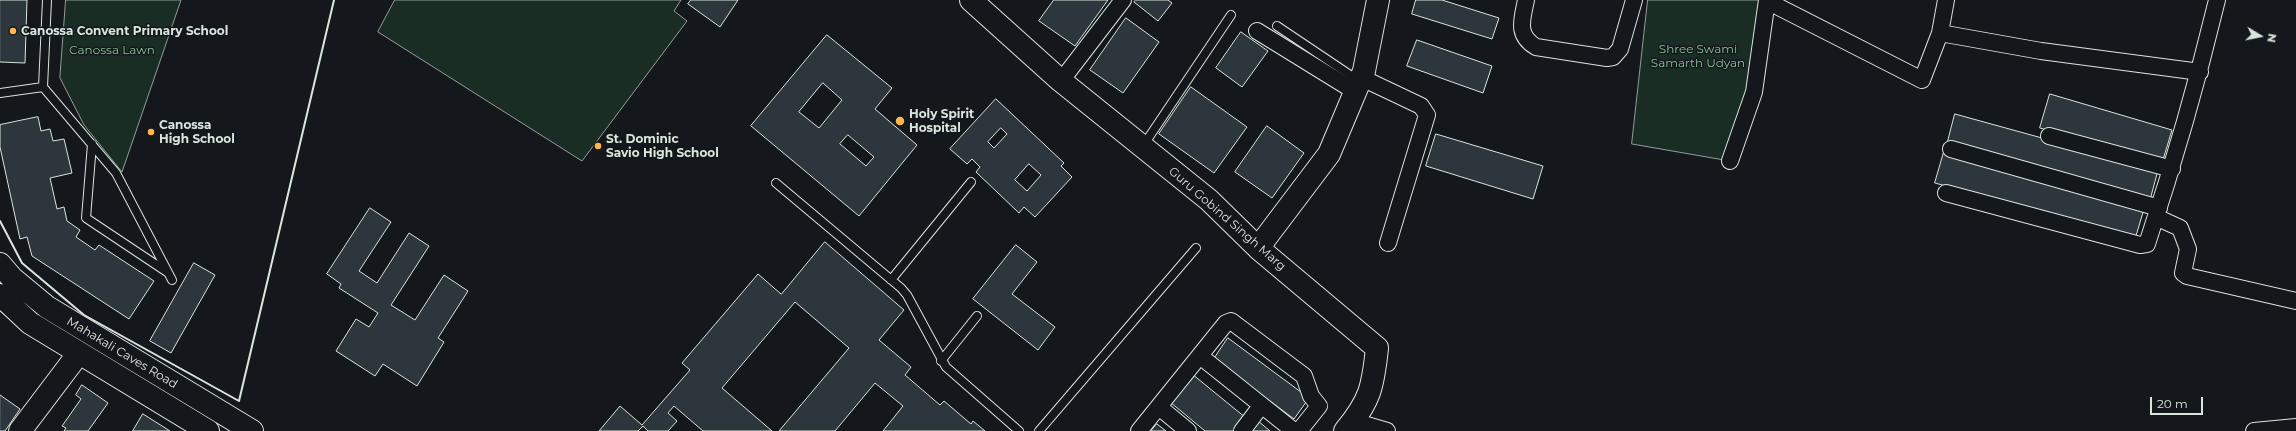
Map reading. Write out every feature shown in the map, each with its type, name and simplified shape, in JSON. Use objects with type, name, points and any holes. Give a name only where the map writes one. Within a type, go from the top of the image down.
[{"type":"street","name":"Guru Gobind Singh Marg","points":[[971,0],[1061,81],[1209,200],[1258,248],[1377,348],[1373,384],[1359,414],[1349,426]]},
{"type":"street","points":[[1061,81],[1123,0]]},
{"type":"street","points":[[1258,248],[1329,154],[1359,84],[1378,0]]},
{"type":"street","points":[[1526,0],[1522,33],[1526,41],[1536,47],[1607,58],[1614,57],[1620,49],[1634,0]]},
{"type":"street","points":[[1730,161],[1754,92],[1767,0],[1922,80],[1940,33],[1946,0]]},
{"type":"street","points":[[1946,192],[2140,245],[2147,244],[2172,170],[2200,72],[2216,0]]},
{"type":"street","points":[[1257,31],[1359,84],[1421,106],[1427,115],[1388,243]]},
{"type":"street","points":[[1940,33],[2041,51],[2200,72]]},
{"type":"street","points":[[2049,136],[2172,170]]},
{"type":"street","points":[[1951,149],[2158,212],[2180,228],[2188,250],[2183,273],[2188,276],[2296,300]]},
{"type":"street","name":"Mahakali Caves Road","points":[[0,264],[12,278],[48,307],[252,431]]},
{"type":"street","name":"Mahakali Caves Road","points":[[0,295],[30,324],[208,431]]},
{"type":"street","points":[[1139,431],[1226,323],[1233,322],[1306,378],[1310,396],[1319,406],[1299,431]]},
{"type":"street","points":[[20,431],[79,353]]},
{"type":"street","points":[[1200,356],[1294,431]]},
{"type":"street","points":[[1242,431],[1261,406]]},
{"type":"street","points":[[1159,407],[1188,431]]},
{"type":"street","points":[[1349,426],[1387,431]]},
{"type":"street","points":[[2254,431],[2296,427]]},
{"type":"lane","points":[[48,0],[42,87],[92,144],[116,173],[170,276],[86,218],[92,144]]},
{"type":"lane","points":[[1143,147],[1231,15]]},
{"type":"lane","points":[[1277,26],[1359,84]]},
{"type":"lane","points":[[0,93],[42,87]]},
{"type":"lane","points":[[891,280],[971,182]]},
{"type":"lane","points":[[776,183],[907,295],[941,361],[951,372],[1019,431]]},
{"type":"lane","points":[[1039,431],[1196,248]]},
{"type":"lane","points":[[941,361],[977,316]]},
{"type":"green space","name":"Canossa Lawn","points":[[66,0],[181,0],[122,172],[84,125],[60,78]]},
{"type":"green space","points":[[395,0],[681,0],[674,11],[687,21],[582,161],[378,32]]},
{"type":"green space","name":"Shree Swami Samarth Udyan","points":[[1648,0],[1764,0],[1754,58],[1730,161],[1632,144]]},
{"type":"building","name":"Canossa Convent Primary School","points":[[0,0],[27,0],[25,63],[0,62]]},
{"type":"building","points":[[691,0],[738,0],[720,27],[688,4]]},
{"type":"building","points":[[1054,0],[1108,0],[1075,46],[1039,21]]},
{"type":"building","points":[[1136,0],[1168,0],[1172,3],[1158,21],[1134,2]]},
{"type":"building","points":[[1416,0],[1442,0],[1499,18],[1492,39],[1412,14]]},
{"type":"building","points":[[1126,18],[1159,42],[1123,93],[1090,70]]},
{"type":"building","points":[[1241,32],[1268,51],[1242,87],[1216,68]]},
{"type":"building","points":[[827,35],[892,88],[875,109],[917,145],[859,216],[751,126]],"holes":[[[823,83],[842,100],[819,128],[799,112]],[[848,135],[874,157],[866,166],[840,144]]]},
{"type":"building","points":[[1417,40],[1492,66],[1483,93],[1407,66]]},
{"type":"building","points":[[1191,87],[1247,127],[1214,173],[1159,134]]},
{"type":"building","points":[[2050,94],[2172,130],[2162,163],[2040,128]]},
{"type":"building","points":[[996,99],[1064,163],[1061,166],[1072,177],[1035,217],[1024,207],[1019,213],[976,172],[980,167],[972,159],[967,164],[950,149]],"holes":[[[1001,128],[1007,134],[994,148],[988,142]],[[1029,164],[1041,175],[1027,191],[1015,180]]]},
{"type":"building","points":[[1955,114],[2158,170],[2150,200],[1947,145]]},
{"type":"building","points":[[38,117],[41,131],[50,129],[53,141],[64,139],[72,173],[50,178],[57,209],[64,207],[67,221],[80,230],[76,237],[95,250],[99,245],[154,281],[129,319],[32,256],[27,237],[20,239],[0,147],[0,125]]},
{"type":"building","points":[[1267,126],[1304,153],[1272,198],[1235,172]]},
{"type":"building","points":[[1436,134],[1543,166],[1533,199],[1426,166]]},
{"type":"building","points":[[1944,152],[2144,209],[2135,239],[1935,183]]},
{"type":"building","points":[[370,208],[391,222],[359,271],[377,283],[409,233],[429,246],[391,305],[415,320],[444,275],[468,291],[438,338],[444,342],[417,386],[383,364],[375,376],[336,351],[356,319],[369,327],[378,313],[339,288],[341,284],[327,274]]},
{"type":"building","points":[[825,242],[904,310],[879,340],[911,367],[905,375],[940,405],[944,401],[971,424],[973,421],[985,431],[883,431],[903,406],[875,383],[835,431],[779,431],[849,348],[795,302],[722,388],[772,431],[703,431],[674,406],[668,413],[677,421],[668,431],[648,431],[643,426],[638,431],[599,431],[620,406],[642,425],[690,370],[682,363],[758,274],[781,294]]},
{"type":"building","points":[[1016,245],[1037,262],[1012,294],[1055,327],[1038,350],[973,299]]},
{"type":"building","points":[[194,263],[215,275],[171,353],[150,341]]},
{"type":"building","points":[[1228,338],[1309,398],[1294,419],[1214,359]]},
{"type":"building","points":[[1192,374],[1246,418],[1236,431],[1205,431],[1170,402]]},
{"type":"building","points":[[82,385],[108,403],[88,431],[64,431],[66,428],[62,426],[81,399],[76,395]]},
{"type":"building","points":[[0,395],[20,409],[5,431],[0,431]]},
{"type":"building","points":[[143,414],[170,431],[133,431]]},
{"type":"building","points":[[1257,420],[1270,431],[1249,431]]},
{"type":"building","points":[[1157,424],[1166,431],[1151,431]]},
{"type":"wall","points":[[0,221],[22,263],[84,315],[239,401],[334,0]]},
{"type":"place","name":"Canossa Convent Primary School","points":[[13,31]]},
{"type":"place","name":"Holy Spirit Hospital","points":[[900,121]]},
{"type":"place","name":"Canossa High School","points":[[151,132]]},
{"type":"place","name":"St. Dominic Savio High School","points":[[598,146]]}]
